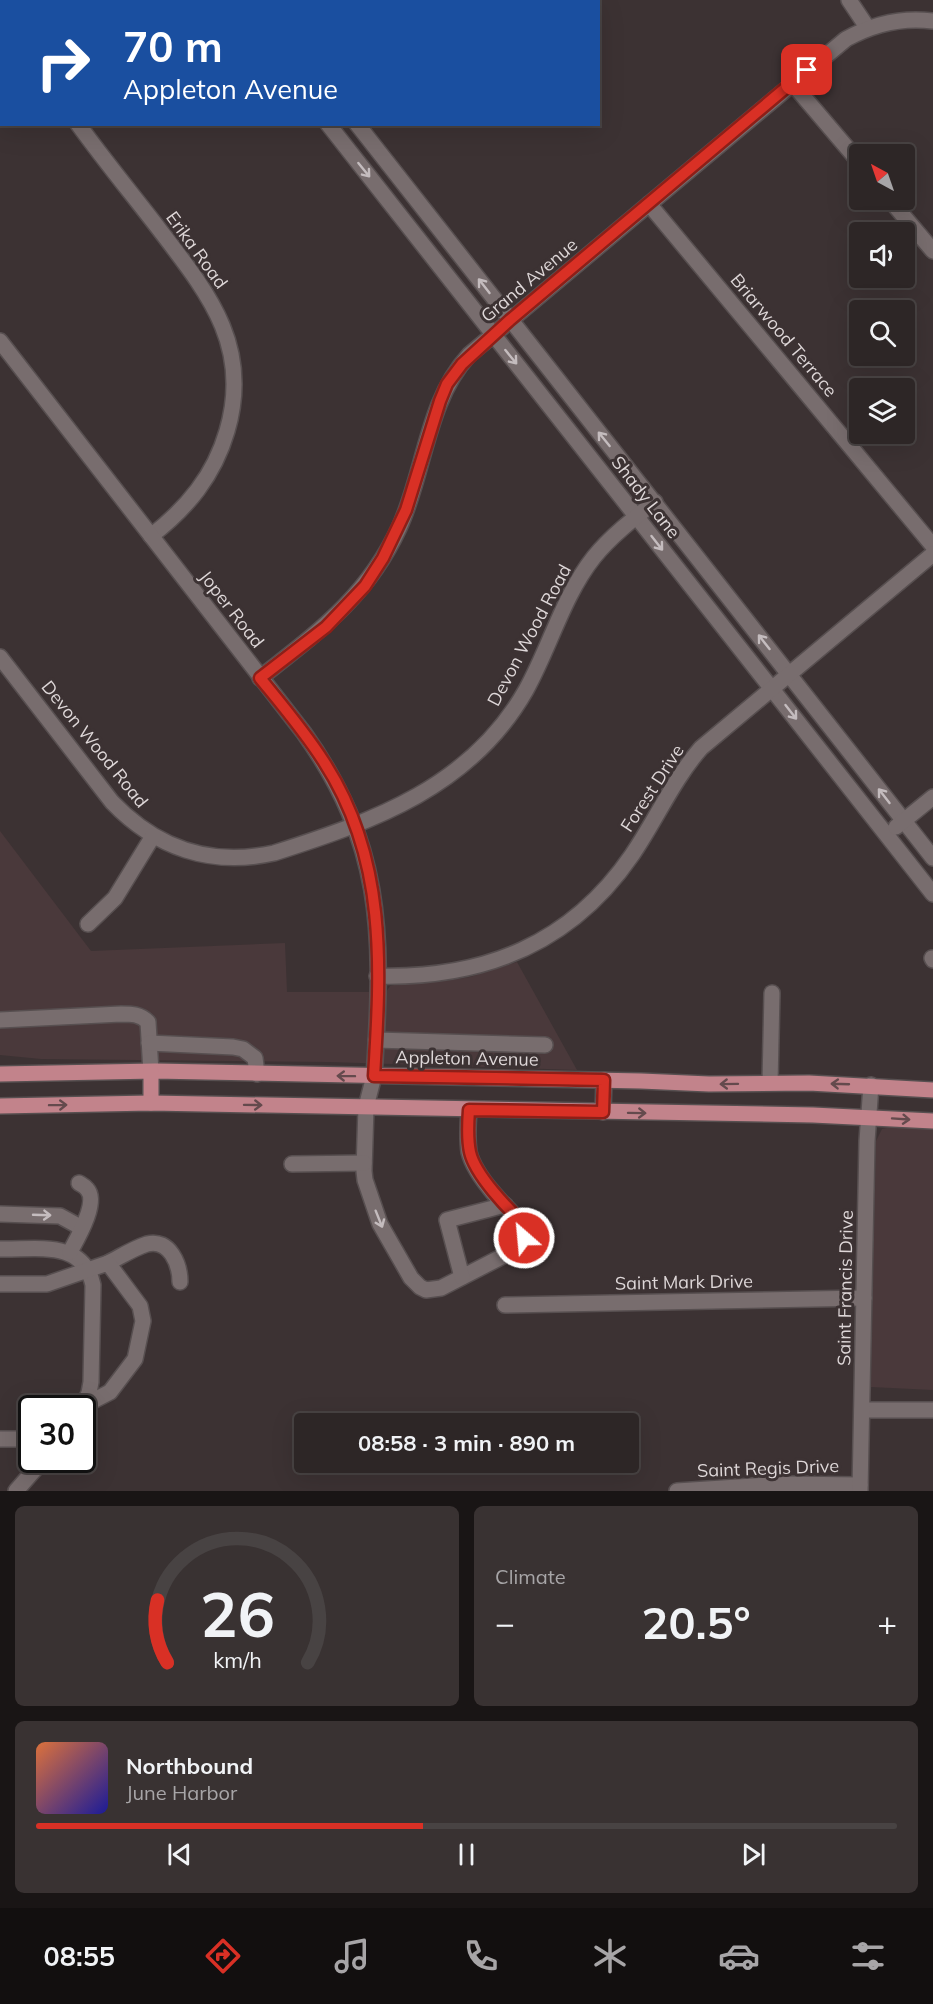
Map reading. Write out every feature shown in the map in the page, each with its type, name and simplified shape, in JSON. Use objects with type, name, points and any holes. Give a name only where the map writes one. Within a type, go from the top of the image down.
[{"type":"main road","name":"Appleton Avenue","points":[[0,1074],[151,1072],[708,1084],[871,1085],[933,1090]]},
{"type":"main road","points":[[151,1072],[151,1103]]},
{"type":"main road","points":[[603,1112],[604,1080]]},
{"type":"main road","points":[[0,1106],[151,1103],[869,1117],[933,1121]]},
{"type":"street","points":[[849,0],[867,27]]},
{"type":"street","name":"Grand Avenue","points":[[260,678],[326,627],[365,586],[399,528],[447,384],[469,355],[846,39],[867,27],[916,19],[933,21]]},
{"type":"street","points":[[792,83],[849,150]]},
{"type":"street","name":"Erika Road","points":[[80,126],[200,283],[222,323],[232,364],[233,405],[221,450],[209,475],[188,504],[151,536]]},
{"type":"street","name":"Shady Lane","points":[[330,126],[933,894]]},
{"type":"street","name":"Shady Lane","points":[[359,126],[933,858]]},
{"type":"street","name":"Briarwood Terrace","points":[[649,204],[933,546]]},
{"type":"street","points":[[898,210],[933,251]]},
{"type":"street","name":"Joper Road","points":[[0,341],[325,762],[347,805],[370,872],[378,928],[376,1040],[374,1076],[366,1107],[365,1180],[380,1224],[411,1278],[426,1290],[441,1288],[462,1278]]},
{"type":"street","name":"Devon Wood Road","points":[[0,657],[112,802],[129,819],[153,836],[192,853],[233,858],[258,857],[300,845],[395,808],[427,791],[479,751],[506,721],[525,692],[577,582],[594,557],[612,537],[655,502]]},
{"type":"street","name":"Forest Drive","points":[[377,976],[448,973],[473,968],[522,951],[569,924],[601,895],[620,872],[690,760],[701,748],[933,554]]},
{"type":"street","points":[[886,835],[933,797]]},
{"type":"street","points":[[88,924],[115,898],[153,836]]},
{"type":"street","points":[[770,1083],[772,993]]},
{"type":"street","points":[[0,1020],[137,1015],[148,1022],[151,1072]]},
{"type":"street","points":[[376,1040],[544,1045]]},
{"type":"street","points":[[149,1043],[243,1049],[255,1058],[257,1074]]},
{"type":"street","name":"Saint Francis Drive","points":[[860,1488],[871,1085]]},
{"type":"street","points":[[469,1110],[468,1139],[471,1158],[505,1206],[525,1225],[524,1238],[520,1244],[509,1253],[462,1278],[447,1220],[505,1206]]},
{"type":"street","points":[[292,1164],[364,1163]]},
{"type":"street","points":[[70,1252],[90,1208],[91,1196],[88,1189],[79,1184]]},
{"type":"street","points":[[0,1214],[60,1216],[82,1228]]},
{"type":"street","points":[[0,1284],[47,1284],[108,1263],[149,1243],[162,1245],[177,1260],[180,1282]]},
{"type":"street","points":[[0,1249],[70,1252],[78,1257],[88,1269],[93,1285],[88,1395]]},
{"type":"street","points":[[96,1400],[110,1392],[135,1359],[143,1321],[140,1305],[108,1263]]},
{"type":"street","name":"Saint Mark Drive","points":[[505,1305],[864,1298]]},
{"type":"street","points":[[862,1410],[933,1410]]},
{"type":"street","points":[[0,1438],[18,1439]]},
{"type":"street","points":[[16,1491],[32,1473]]},
{"type":"street","name":"Saint Regis Drive","points":[[677,1491],[784,1484],[860,1488]]},
{"type":"shaded area","points":[[0,831],[91,951],[285,943],[287,992],[386,992],[390,986],[398,984],[470,977],[517,962],[577,1070],[329,1062],[41,1059],[0,1055]]},
{"type":"shaded area","points":[[897,1126],[933,1129],[933,1390],[871,1387],[876,1141],[882,1129]]},
{"type":"route","points":[[524,1238],[525,1225],[497,1196],[471,1158],[469,1110],[603,1112],[604,1080],[374,1076],[377,917],[370,872],[362,843],[347,805],[325,762],[260,678],[326,627],[365,586],[399,528],[447,384],[469,355],[807,70]]}]
